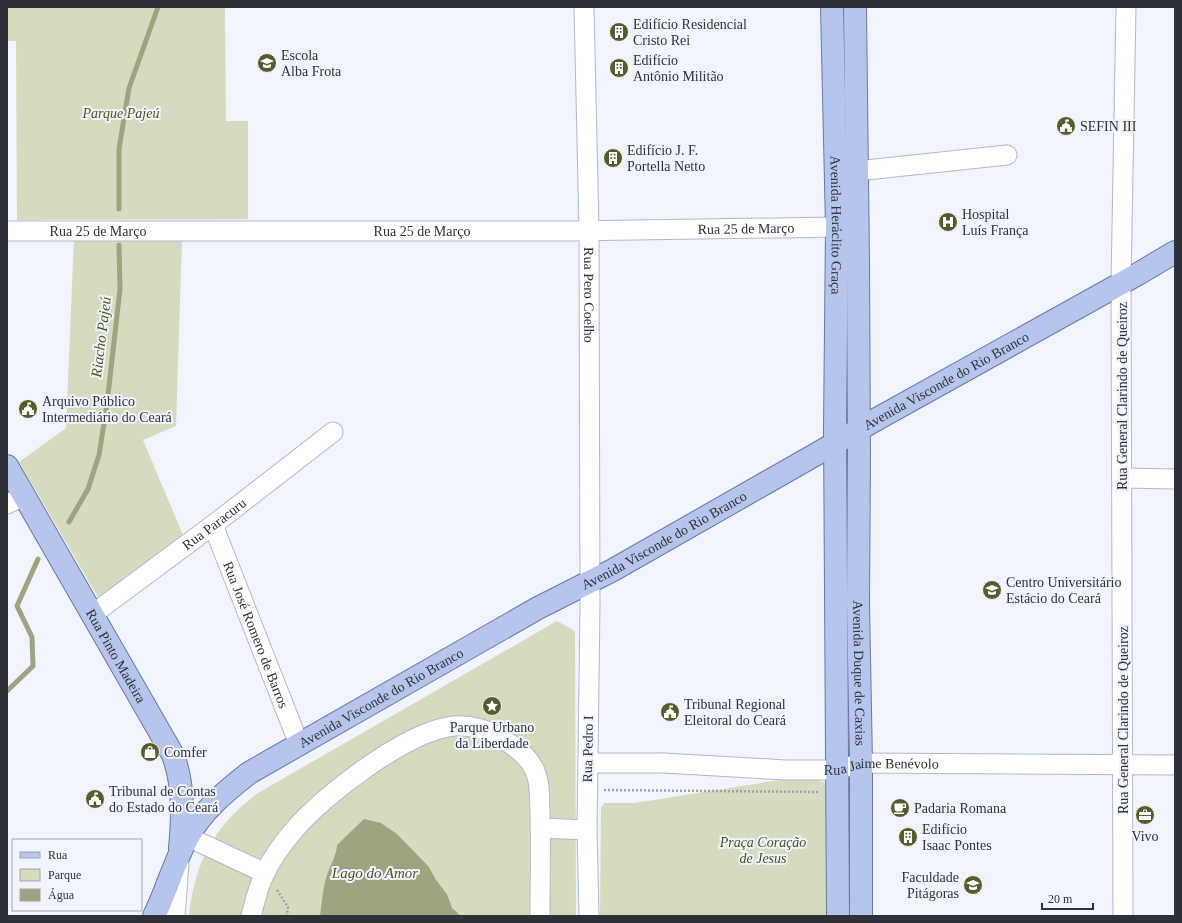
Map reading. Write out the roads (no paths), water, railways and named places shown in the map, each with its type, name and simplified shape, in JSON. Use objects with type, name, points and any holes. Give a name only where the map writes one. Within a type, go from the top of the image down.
[{"type":"main road","name":"Avenida Heráclito Graça","points":[[832,7],[837,227],[836,443]]},
{"type":"main road","name":"Avenida Heráclito Graça","points":[[855,7],[859,429]]},
{"type":"main road","name":"Avenida Visconde do Rio Branco","points":[[154,916],[188,836],[227,790],[249,773],[538,608],[620,567],[859,429],[1175,252]]},
{"type":"main road","name":"Avenida Duque de Caxias","points":[[859,429],[858,611],[862,916]]},
{"type":"main road","name":"Avenida Duque de Caxias","points":[[836,443],[838,916]]},
{"type":"main road","name":"Rua Pinto Madeira","points":[[7,466],[16,500],[93,614],[174,755],[179,771],[181,792],[182,830],[179,858]]},
{"type":"street","name":"Rua Pero Coelho","points":[[584,7],[589,231],[590,582]]},
{"type":"street","name":"Rua General Clarindo de Queiroz","points":[[1123,916],[1121,283],[1126,7]]},
{"type":"street","points":[[857,171],[1007,155]]},
{"type":"street","name":"Rua 25 de Março","points":[[7,231],[589,231],[837,227]]},
{"type":"street","name":"Rua Paracuru","points":[[93,614],[213,525],[333,432]]},
{"type":"street","points":[[1122,478],[1175,479]]},
{"type":"street","name":"Rua José Romero de Barros","points":[[213,525],[299,744]]},
{"type":"street","name":"Rua Pedro I","points":[[589,916],[587,830],[590,582]]},
{"type":"street","points":[[251,916],[264,873],[294,830],[332,794],[405,743],[437,730],[454,726],[471,727],[496,736],[520,751],[535,771],[538,783],[540,828],[540,916]]},
{"type":"street","name":"Rua Jaime Benévolo","points":[[588,763],[663,763],[786,770],[837,770],[861,763],[1175,765]]},
{"type":"street","points":[[540,828],[587,830]]},
{"type":"street","points":[[188,836],[264,873]]},
{"type":"street","points":[[176,916],[179,858]]},
{"type":"water","name":"Lago do Amor","points":[[364,819],[381,823],[397,834],[429,867],[436,880],[447,894],[452,908],[461,916],[320,916],[325,883],[335,856],[337,845]]},
{"type":"waterway","name":"Riacho Pajeú","points":[[119,209],[119,149],[129,88],[158,7]]},
{"type":"waterway","name":"Riacho Pajeú","points":[[69,522],[88,489],[99,455],[107,404],[120,289],[119,245]]},
{"type":"waterway","name":"Riacho Pajeú","points":[[7,691],[33,666],[32,637],[17,606],[38,559]]},
{"type":"place","name":"Edifício Residencial Cristo Rei","points":[[619,32]]},
{"type":"place","name":"Escola Alba Frota","points":[[267,63]]},
{"type":"place","name":"Edifício Antônio Militão","points":[[619,68]]},
{"type":"place","name":"SEFIN III","points":[[1066,126]]},
{"type":"place","name":"Edifício J. F. Portella Netto","points":[[613,158]]},
{"type":"place","name":"Hospital Luís França","points":[[948,222]]},
{"type":"place","name":"Arquivo Público Intermediário do Ceará","points":[[28,409]]},
{"type":"place","name":"Centro Universitário Estácio do Ceará","points":[[992,590]]},
{"type":"place","name":"Parque Urbano da Liberdade","points":[[492,706]]},
{"type":"place","name":"Tribunal Regional Eleitoral do Ceará","points":[[670,712]]},
{"type":"place","name":"Comfer","points":[[150,752]]},
{"type":"place","name":"Tribunal de Contas do Estado do Ceará","points":[[95,799]]},
{"type":"place","name":"Padaria Romana","points":[[900,808]]},
{"type":"place","name":"Vivo","points":[[1145,815]]},
{"type":"place","name":"Edifício Isaac Pontes","points":[[908,837]]},
{"type":"place","name":"Faculdade Pitágoras","points":[[973,885]]},
{"type":"park label","name":"Parque Pajeú","points":[[121,113]]},
{"type":"park label","name":"Praça Coração de Jesus","points":[[763,850]]}]
